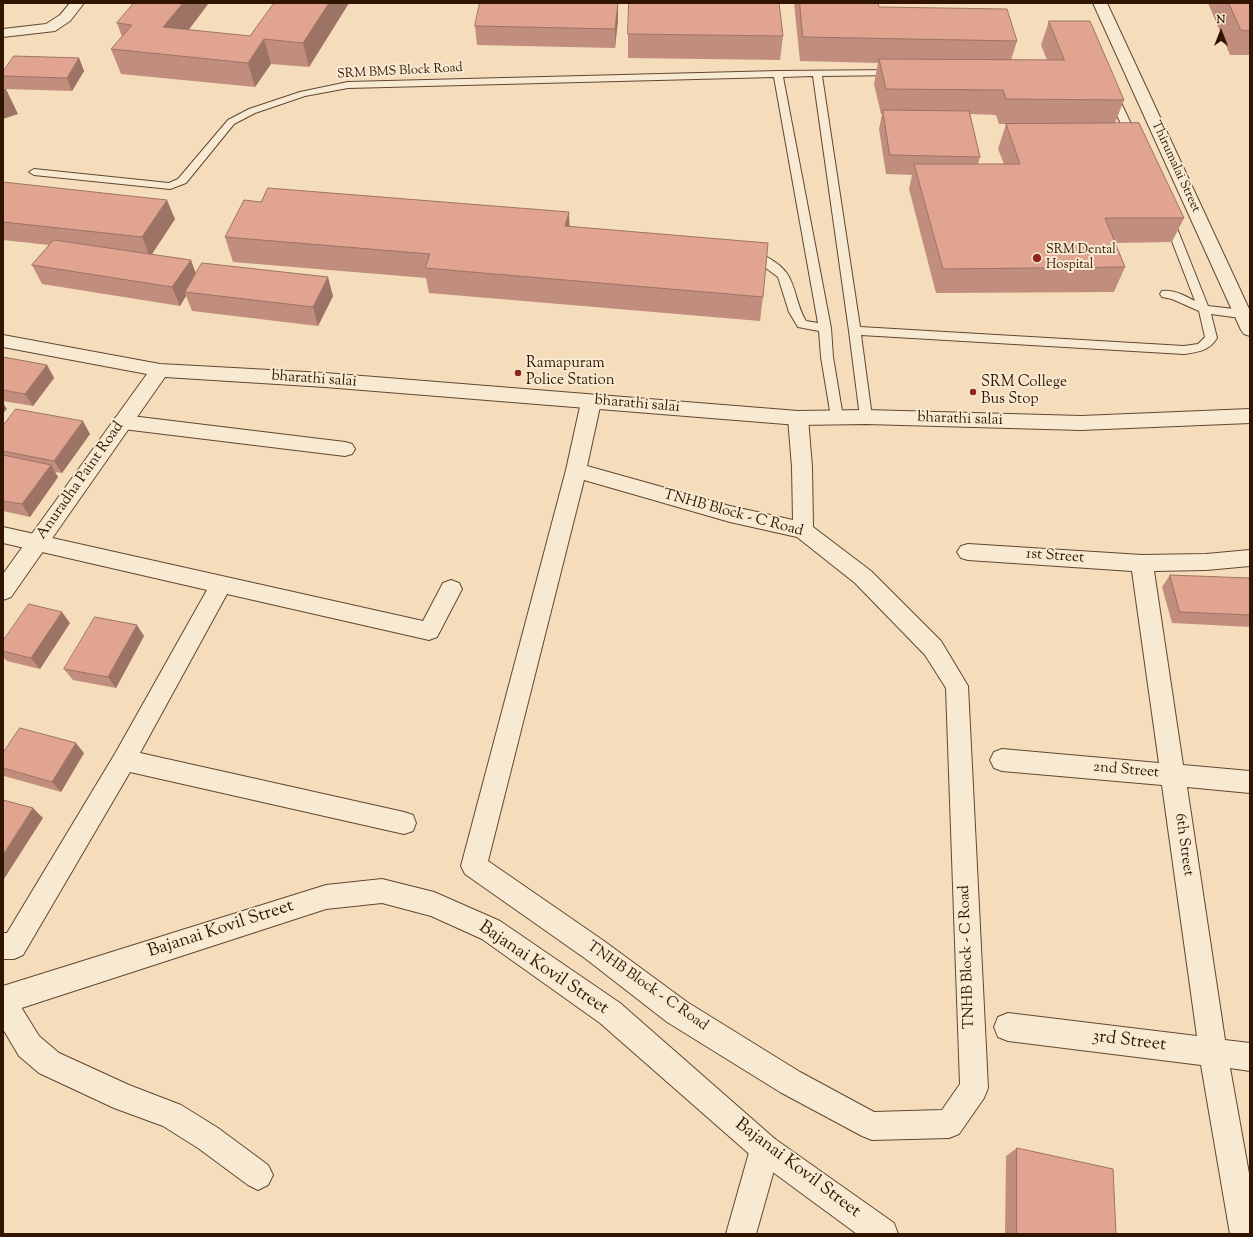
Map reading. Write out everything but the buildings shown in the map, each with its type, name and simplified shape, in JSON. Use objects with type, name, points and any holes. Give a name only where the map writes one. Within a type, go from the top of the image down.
[{"type":"street","points":[[3,33],[50,28],[65,18],[77,3]]},
{"type":"street","name":"Thirumalai Street","points":[[1100,3],[1250,330]]},
{"type":"street","name":"bharathi salai","points":[[3,341],[160,370],[325,380],[798,418],[866,417],[1081,423],[1250,416]]},
{"type":"street","name":"Anuradha Paint Road","points":[[3,591],[160,370]]},
{"type":"street","points":[[576,470],[591,402]]},
{"type":"street","points":[[798,418],[802,467],[803,530]]},
{"type":"street","points":[[123,422],[345,449]]},
{"type":"street","name":"TNHB Block - C Road","points":[[576,470],[730,514],[803,530],[863,577],[933,648],[957,686],[974,1088],[949,1124],[872,1126],[797,1085],[677,1012],[595,950],[474,866],[576,470]]},
{"type":"street","points":[[3,535],[430,631],[451,589]]},
{"type":"street","name":"1st Street","points":[[968,552],[1142,563]]},
{"type":"street","points":[[1142,563],[1206,562],[1250,558]]},
{"type":"street","name":"6th Street","points":[[1142,563],[1213,1053],[1245,1234]]},
{"type":"street","points":[[3,946],[14,946],[124,760],[221,585]]},
{"type":"street","points":[[124,760],[404,823]]},
{"type":"street","name":"2nd Street","points":[[1002,760],[1250,782]]},
{"type":"street","name":"Bajanai Kovil Street","points":[[3,1000],[326,897],[382,891],[434,904],[491,930],[610,1013],[765,1149],[883,1234]]},
{"type":"street","points":[[3,1004],[29,1046],[49,1063],[124,1098],[171,1115],[208,1138],[258,1175]]},
{"type":"street","name":"3rd Street","points":[[1008,1027],[1213,1053],[1250,1056]]},
{"type":"street","points":[[741,1234],[765,1149]]},
{"type":"lane","name":"SRM BMS Block Road","points":[[34,172],[170,186],[182,181],[231,122],[252,111],[303,94],[348,85],[778,74],[905,73]]},
{"type":"lane","points":[[778,74],[825,328],[827,357],[837,417]]},
{"type":"lane","points":[[817,74],[855,331],[866,417]]},
{"type":"lane","points":[[1108,86],[1138,149]]},
{"type":"lane","points":[[855,331],[1184,350],[1202,347],[1211,338],[1204,309],[1163,205]]},
{"type":"lane","points":[[737,253],[759,257],[771,265],[783,276],[795,312],[802,324],[825,328]]},
{"type":"lane","points":[[1166,294],[1204,309],[1229,314],[1243,314]]},
{"type":"place","name":"SRM Dental Hospital","points":[[1037,258]]},
{"type":"place","name":"Ramapuram Police Station","points":[[518,373]]},
{"type":"place","name":"SRM College Bus Stop","points":[[973,392]]}]
